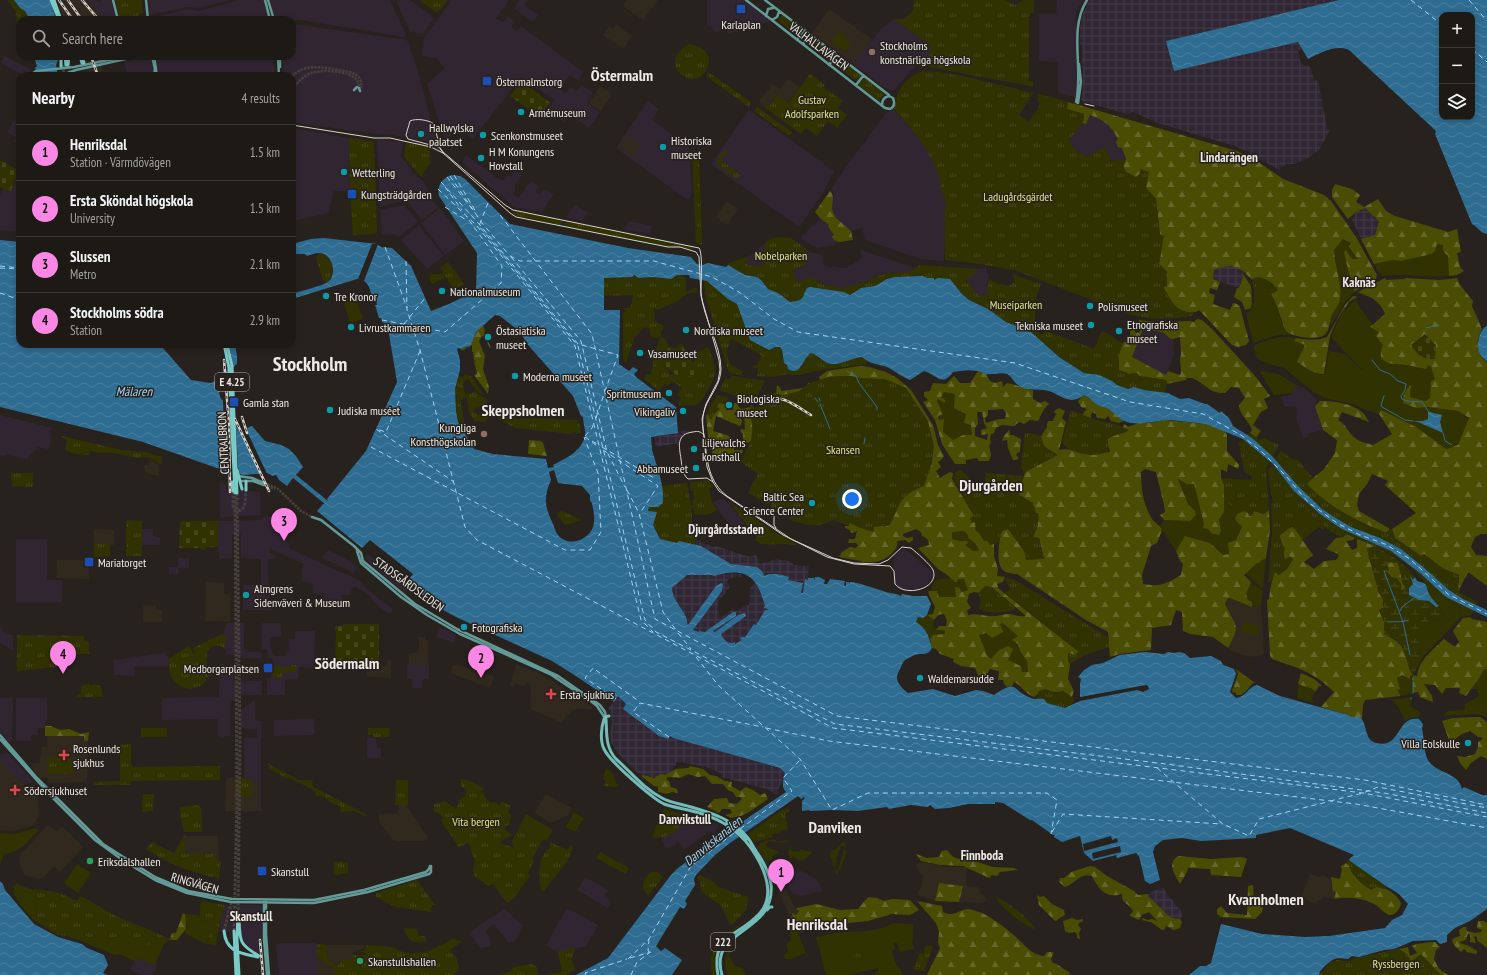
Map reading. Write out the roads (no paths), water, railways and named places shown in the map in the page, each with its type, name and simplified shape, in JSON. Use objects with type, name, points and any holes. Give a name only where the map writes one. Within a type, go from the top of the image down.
[{"type":"highway","points":[[53,0],[56,4],[59,16]]},
{"type":"highway","points":[[53,0],[58,16]]},
{"type":"highway","points":[[64,66],[65,60]]},
{"type":"highway","points":[[64,66],[65,60]]},
{"type":"highway","points":[[82,60],[83,66]]},
{"type":"highway","name":"CENTRALBRON","points":[[225,348],[229,368],[234,492]]},
{"type":"highway","name":"CENTRALBRON","points":[[229,348],[232,366],[236,465],[234,492]]},
{"type":"highway","points":[[236,465],[244,489],[245,479]]},
{"type":"highway","points":[[233,478],[234,492]]},
{"type":"highway","points":[[237,975],[238,914]]},
{"type":"highway","points":[[224,931],[228,944],[233,950],[258,956],[237,939],[234,932]]},
{"type":"main road","points":[[113,0],[117,16]]},
{"type":"main road","points":[[146,0],[146,16]]},
{"type":"main road","points":[[267,0],[269,16]]},
{"type":"main road","points":[[267,0],[273,16]]},
{"type":"main road","name":"VALHALLAVÄGEN","points":[[746,0],[882,105]]},
{"type":"main road","name":"VALHALLAVÄGEN","points":[[765,0],[889,96]]},
{"type":"main road","points":[[1077,102],[1079,91],[1078,23],[1081,10],[1087,0]]},
{"type":"main road","points":[[766,16],[768,9],[774,8]]},
{"type":"main road","points":[[771,20],[777,17],[779,12]]},
{"type":"main road","points":[[798,40],[804,31]]},
{"type":"main road","points":[[803,44],[810,35]]},
{"type":"main road","points":[[829,65],[836,55]]},
{"type":"main road","points":[[34,72],[40,70],[58,69],[64,66],[83,66],[116,60]]},
{"type":"main road","points":[[154,60],[156,72]]},
{"type":"main road","points":[[279,60],[280,72]]},
{"type":"main road","points":[[280,60],[280,72]]},
{"type":"main road","points":[[64,66],[70,72],[83,66]]},
{"type":"main road","points":[[856,85],[863,76]]},
{"type":"main road","points":[[354,90],[359,88]]},
{"type":"main road","points":[[889,96],[894,100],[893,107],[887,109],[882,105],[884,98],[889,96]]},
{"type":"main road","points":[[233,478],[245,479],[264,484]]},
{"type":"main road","name":"STADSGÅRDSLEDEN","points":[[311,518],[320,521],[352,545],[359,552],[361,563],[401,597],[427,615],[558,676],[600,705],[606,717]]},
{"type":"main road","name":"STADSGÅRDSLEDEN","points":[[448,625],[477,642],[550,674],[592,702],[602,713]]},
{"type":"main road","points":[[602,713],[606,717],[603,723]]},
{"type":"main road","points":[[602,713],[602,746]]},
{"type":"main road","name":"222","points":[[606,717],[607,741],[611,753],[640,781],[662,798],[720,817],[753,847],[769,873],[771,889],[767,910],[754,923],[731,939],[726,946],[721,959],[720,968],[722,975]]},
{"type":"main road","name":"RINGVÄGEN","points":[[0,735],[37,778],[97,838],[140,869],[163,881],[195,893],[232,899],[265,901]]},
{"type":"main road","name":"RINGVÄGEN","points":[[0,739],[36,780],[95,840],[121,859],[160,882],[187,893],[231,902],[303,901],[368,890],[426,872],[430,866],[431,870],[428,874],[368,892],[314,903],[303,901]]},
{"type":"main road","points":[[602,746],[607,741]]},
{"type":"main road","points":[[602,746],[611,753]]},
{"type":"main road","name":"222","points":[[602,746],[614,762],[657,800],[669,806],[715,818],[729,824]]},
{"type":"main road","name":"222","points":[[718,975],[717,957],[723,942],[758,916],[763,908],[767,895],[767,882],[764,871],[747,841]]},
{"type":"main road","points":[[265,901],[265,941],[268,975]]},
{"type":"main road","points":[[754,923],[761,919],[769,908],[772,907]]},
{"type":"water","points":[[14,0],[50,0],[55,16],[28,16],[25,11],[20,8]]},
{"type":"water","points":[[1339,0],[1487,0],[1487,234],[1472,224],[1435,134],[1436,131],[1349,50],[1344,48],[1333,49],[1308,59],[1298,42],[1174,71],[1166,41]]},
{"type":"water","points":[[35,60],[58,60],[56,65],[57,72],[36,72],[35,67],[37,67]]},
{"type":"water","name":"Mälaren","points":[[451,175],[460,176],[465,179],[510,224],[628,248],[691,257],[697,264],[703,265],[708,263],[726,267],[728,265],[745,275],[757,277],[768,289],[778,293],[790,302],[801,299],[807,288],[810,287],[844,292],[850,295],[861,288],[875,286],[887,279],[895,277],[922,276],[934,278],[934,280],[938,278],[950,279],[961,293],[969,300],[988,309],[1006,322],[1031,332],[1059,357],[1084,373],[1099,375],[1128,389],[1134,387],[1144,390],[1168,393],[1180,399],[1189,398],[1207,404],[1220,413],[1221,411],[1229,418],[1233,426],[1252,438],[1273,457],[1298,486],[1322,509],[1351,527],[1380,538],[1401,549],[1449,590],[1463,599],[1487,610],[1487,617],[1446,597],[1420,573],[1391,551],[1342,529],[1320,514],[1294,491],[1273,464],[1243,439],[1206,424],[1171,420],[1143,423],[1127,422],[1109,409],[1098,405],[1084,395],[1073,400],[1063,398],[1049,391],[1024,388],[1016,384],[1009,375],[1004,373],[985,374],[978,371],[965,370],[953,372],[949,377],[942,380],[924,371],[910,380],[887,367],[871,362],[862,357],[831,364],[811,353],[799,369],[792,371],[788,369],[787,365],[784,363],[782,350],[780,347],[775,347],[769,350],[750,340],[737,304],[728,299],[707,281],[690,278],[689,275],[677,275],[671,279],[653,277],[639,278],[634,275],[632,277],[604,278],[604,310],[620,310],[619,364],[629,371],[633,367],[638,370],[634,374],[636,377],[676,407],[678,433],[651,437],[652,450],[663,491],[663,503],[658,507],[649,507],[648,511],[657,512],[653,525],[660,539],[677,543],[679,541],[701,546],[731,564],[757,567],[762,571],[764,576],[776,574],[789,577],[788,580],[803,583],[801,593],[803,593],[805,579],[808,580],[808,578],[814,578],[814,581],[815,577],[819,577],[825,580],[824,584],[827,584],[830,579],[845,581],[844,585],[846,586],[846,582],[849,582],[849,584],[852,582],[901,596],[902,594],[927,596],[931,604],[927,615],[923,618],[918,617],[916,622],[925,630],[932,648],[928,653],[914,655],[905,660],[903,663],[897,678],[899,684],[908,693],[933,689],[955,696],[976,690],[994,695],[1008,687],[1011,687],[1031,698],[1044,699],[1047,703],[1065,708],[1080,701],[1137,690],[1143,692],[1149,689],[1146,685],[1080,697],[1081,679],[1078,677],[1084,670],[1092,665],[1103,663],[1120,655],[1145,652],[1164,654],[1168,652],[1179,652],[1184,653],[1190,658],[1211,656],[1221,661],[1223,665],[1234,669],[1236,674],[1230,692],[1236,698],[1242,696],[1257,685],[1280,696],[1352,717],[1360,717],[1368,736],[1376,743],[1384,744],[1390,741],[1395,737],[1406,722],[1412,719],[1419,719],[1423,724],[1422,728],[1424,741],[1422,742],[1424,742],[1428,761],[1438,769],[1453,776],[1460,784],[1462,789],[1464,787],[1482,795],[1487,795],[1487,909],[1470,921],[1455,928],[1447,935],[1447,942],[1440,944],[1436,940],[1413,941],[1394,949],[1384,950],[1359,957],[1352,956],[1348,959],[1334,959],[1323,968],[1319,975],[1189,975],[1200,966],[1206,966],[1211,963],[1221,924],[1262,934],[1305,937],[1329,936],[1385,928],[1392,920],[1402,915],[1408,904],[1399,894],[1350,861],[1349,859],[1354,855],[1290,828],[1256,835],[1256,838],[1201,841],[1182,838],[1163,840],[1155,846],[1153,852],[1160,880],[1150,884],[1145,881],[1139,856],[1136,853],[1117,858],[1116,855],[1093,861],[1084,853],[1080,836],[1062,842],[1054,837],[1055,835],[1003,803],[995,802],[995,804],[968,804],[935,809],[930,805],[928,807],[911,805],[889,809],[887,807],[858,811],[802,811],[802,801],[805,798],[804,797],[801,799],[798,796],[730,843],[715,855],[696,875],[694,879],[695,885],[685,901],[687,904],[684,909],[680,907],[656,946],[661,951],[665,948],[682,960],[672,975],[576,975],[608,958],[671,875],[678,868],[786,792],[783,786],[785,773],[780,768],[670,736],[668,739],[659,736],[623,709],[626,704],[618,696],[614,702],[552,661],[445,611],[406,583],[413,574],[370,540],[362,548],[317,511],[323,504],[325,504],[293,478],[287,486],[279,480],[276,475],[273,476],[267,473],[244,475],[228,472],[143,442],[0,407],[0,240],[16,242],[16,348],[163,348],[191,380],[211,383],[224,376],[232,360],[230,348],[236,348],[237,364],[232,369],[225,384],[219,391],[220,397],[223,401],[224,423],[236,426],[240,433],[248,432],[247,428],[252,426],[265,441],[281,445],[289,449],[296,456],[303,467],[296,475],[328,501],[327,499],[366,451],[397,382],[389,328],[382,322],[381,318],[379,318],[375,305],[377,305],[376,300],[373,300],[367,283],[357,279],[296,298],[296,293],[328,282],[333,274],[333,269],[330,260],[324,254],[317,253],[307,256],[305,254],[296,254],[296,243],[311,239],[324,238],[377,244],[381,247],[392,248],[411,266],[431,311],[449,304],[476,291],[477,253],[439,196],[440,183]],"holes":[[[495,315],[500,316],[519,331],[529,346],[573,396],[581,416],[583,417],[585,434],[583,442],[577,450],[568,457],[553,465],[554,467],[548,468],[546,459],[493,454],[474,449],[458,422],[455,389],[460,370],[460,360],[457,349],[471,345],[476,332]],[[554,470],[558,483],[582,486],[590,495],[590,501],[592,503],[594,513],[594,523],[590,533],[581,540],[571,542],[561,538],[556,531],[548,512],[546,497],[551,480],[549,472]],[[725,573],[745,574],[753,580],[762,595],[765,606],[764,608],[768,609],[765,610],[756,625],[754,624],[745,637],[741,637],[740,639],[742,640],[735,644],[735,642],[730,643],[726,641],[721,634],[746,616],[745,613],[738,615],[715,632],[713,631],[736,616],[736,612],[733,612],[705,632],[693,630],[722,591],[723,584],[721,583],[716,586],[688,625],[687,620],[674,597],[672,588],[687,575],[714,576]]]},
{"type":"water","points":[[1487,326],[1487,362],[1482,357],[1478,349],[1478,345],[1482,330]]},
{"type":"water","points":[[1428,411],[1442,415],[1440,422],[1443,433],[1413,421],[1423,421],[1428,419]]},
{"type":"water","points":[[1410,575],[1413,580],[1415,577],[1417,581],[1426,584],[1430,596],[1439,606],[1436,607],[1429,601],[1419,600],[1409,595],[1409,588],[1413,584]]},
{"type":"water","points":[[0,881],[5,890],[34,924],[58,937],[82,944],[87,948],[104,955],[108,965],[103,973],[107,975],[0,975]]},
{"type":"waterway","points":[[1426,328],[1439,325]]},
{"type":"waterway","points":[[1372,360],[1380,370],[1390,374],[1398,381],[1406,384],[1405,390],[1401,396],[1402,399],[1407,401],[1422,402],[1428,411]]},
{"type":"waterway","points":[[847,371],[856,376],[859,383],[877,407],[877,410]]},
{"type":"waterway","points":[[1384,396],[1381,405],[1382,407],[1405,420],[1413,421]]},
{"type":"waterway","points":[[815,398],[818,402]]},
{"type":"waterway","points":[[820,404],[830,429]]},
{"type":"waterway","points":[[1443,433],[1445,441],[1452,445]]},
{"type":"waterway","points":[[864,444],[865,438]]},
{"type":"waterway","points":[[1384,571],[1403,622],[1410,655]]},
{"type":"waterway","points":[[1400,611],[1402,607],[1414,598]]},
{"type":"waterway","points":[[1388,622],[1408,620]]},
{"type":"waterway","points":[[1413,682],[1413,693]]},
{"type":"tunnel","points":[[63,65],[64,72]]},
{"type":"tunnel","points":[[69,66],[70,72]]},
{"type":"tunnel","points":[[296,73],[312,67],[349,72],[357,76],[361,82],[361,88]]},
{"type":"tunnel","points":[[296,84],[308,74],[332,71],[348,74],[358,82],[359,88]]},
{"type":"tunnel","points":[[264,483],[277,488],[301,511],[312,517]]},
{"type":"tunnel","points":[[264,485],[275,489]]},
{"type":"tunnel","points":[[233,491],[233,506],[235,510],[239,511],[242,510],[245,504],[246,490]]},
{"type":"tunnel","points":[[234,931],[237,799],[235,493]]},
{"type":"tunnel","points":[[237,493],[240,743],[238,914]]},
{"type":"tunnel","points":[[224,931],[233,896]]},
{"type":"tram line","points":[[1085,104],[1094,106]]},
{"type":"tram line","points":[[422,120],[429,121],[434,124],[440,148],[408,139],[406,135],[410,121],[422,120]]},
{"type":"tram line","points":[[296,126],[374,138],[390,138],[431,147],[443,153]]},
{"type":"tram line","points":[[440,148],[505,205],[513,210],[699,248],[701,262],[702,298]]},
{"type":"tram line","points":[[440,148],[443,153]]},
{"type":"tram line","points":[[443,153],[516,217],[668,247],[680,247],[696,252],[699,257],[702,298]]},
{"type":"tram line","points":[[702,298],[709,324]]},
{"type":"tram line","points":[[702,298],[709,324]]},
{"type":"tram line","points":[[703,429],[702,419],[706,404],[718,381],[720,370],[719,360],[709,324]]},
{"type":"tram line","points":[[703,429],[703,416],[705,408],[721,374],[718,351],[709,324]]},
{"type":"tram line","points":[[703,430],[707,467],[713,482],[719,491],[791,539]]},
{"type":"tram line","points":[[703,430],[708,464],[716,484],[727,496],[791,539]]},
{"type":"tram line","points":[[704,435],[698,431],[688,433],[681,438],[679,445],[682,467],[683,472],[688,479],[707,478],[713,482]]},
{"type":"tram line","points":[[753,512],[773,512],[774,525],[776,528]]},
{"type":"tram line","points":[[791,539],[833,558],[854,563],[879,564],[888,560],[902,547],[911,548],[931,567],[934,576],[932,582],[927,586],[921,589],[907,590],[900,588],[895,584],[894,571],[890,566],[854,564],[827,557],[791,539]]},
{"type":"railway","points":[[59,0],[70,16]]},
{"type":"railway","points":[[68,0],[79,16]]},
{"type":"railway","points":[[82,0],[96,16]]},
{"type":"railway","points":[[92,60],[97,72]]},
{"type":"railway","points":[[224,360],[229,425],[230,492]]},
{"type":"railway","points":[[763,398],[770,397],[783,399],[811,415]]},
{"type":"railway","points":[[242,417],[247,433]]},
{"type":"railway","points":[[235,419],[269,491]]},
{"type":"railway","points":[[260,940],[263,975]]},
{"type":"place","name":"Karlaplan","points":[[741,9]]},
{"type":"place","name":"Stockholms konstnärliga högskola","points":[[872,52]]},
{"type":"place","name":"Östermalmstorg","points":[[487,81]]},
{"type":"place","name":"Armémuseum","points":[[521,112]]},
{"type":"place","name":"Hallwylska palatset","points":[[421,134]]},
{"type":"place","name":"Scenkonstmuseet","points":[[483,135]]},
{"type":"place","name":"Historiska museet","points":[[663,147]]},
{"type":"place","name":"H M Konungens Hovstall","points":[[481,158]]},
{"type":"place","name":"Wetterling","points":[[344,172]]},
{"type":"place","name":"Kungsträdgården","points":[[352,194]]},
{"type":"place","name":"Nationalmuseum","points":[[442,291]]},
{"type":"place","name":"Tre Kronor","points":[[326,296]]},
{"type":"place","name":"Polismuseet","points":[[1090,306]]},
{"type":"place","name":"Tekniska museet","points":[[1091,325]]},
{"type":"place","name":"Livrustkammaren","points":[[351,327]]},
{"type":"place","name":"Nordiska museet","points":[[686,330]]},
{"type":"place","name":"Etnografiska museet","points":[[1119,331]]},
{"type":"place","name":"Östasiatiska museet","points":[[488,337]]},
{"type":"place","name":"Vasamuseet","points":[[640,353]]},
{"type":"place","name":"Moderna museet","points":[[515,376]]},
{"type":"place","name":"Spritmuseum","points":[[669,393]]},
{"type":"place","name":"Gamla stan","points":[[234,402]]},
{"type":"place","name":"Biologiska museet","points":[[729,405]]},
{"type":"place","name":"Judiska muséet","points":[[330,410]]},
{"type":"place","name":"Vikingaliv","points":[[683,411]]},
{"type":"place","name":"Kungliga Konsthögskolan","points":[[484,434]]},
{"type":"place","name":"Liljevalchs konsthall","points":[[694,449]]},
{"type":"place","name":"Abbamuseet","points":[[696,468]]},
{"type":"place","name":"Baltic Sea Science Center","points":[[812,503]]},
{"type":"place","name":"Slussen","points":[[284,541]]},
{"type":"place","name":"Mariatorget","points":[[89,562]]},
{"type":"place","name":"Almgrens Sidenväveri & Museum","points":[[246,595]]},
{"type":"place","name":"Fotografiska","points":[[464,627]]},
{"type":"place","name":"Medborgarplatsen","points":[[268,668]]},
{"type":"place","name":"Stockholms södra","points":[[63,674]]},
{"type":"place","name":"Ersta Sköndal högskola","points":[[481,678]]},
{"type":"place","name":"Waldemarsudde","points":[[920,678]]},
{"type":"place","name":"Ersta sjukhus","points":[[551,694]]},
{"type":"place","name":"Villa Eolskulle","points":[[1468,743]]},
{"type":"place","name":"Rosenlunds sjukhus","points":[[64,755]]},
{"type":"place","name":"Södersjukhuset","points":[[15,790]]},
{"type":"place","name":"Eriksdalshallen","points":[[90,861]]},
{"type":"place","name":"Skanstull","points":[[262,871]]},
{"type":"place","name":"Henriksdal","points":[[781,892]]},
{"type":"place","name":"Skanstullshallen","points":[[360,961]]},
{"type":"district","name":"Östermalm","points":[[622,75]]},
{"type":"district","name":"Lindarängen","points":[[1229,157]]},
{"type":"district","name":"Kaknäs","points":[[1359,282]]},
{"type":"district","name":"Stockholm","points":[[310,364]]},
{"type":"district","name":"Skeppsholmen","points":[[523,410]]},
{"type":"district","name":"Djurgården","points":[[991,485]]},
{"type":"district","name":"Djurgårdsstaden","points":[[726,529]]},
{"type":"district","name":"Södermalm","points":[[347,663]]},
{"type":"district","name":"Danvikstull","points":[[685,819]]},
{"type":"district","name":"Danviken","points":[[835,827]]},
{"type":"district","name":"Finnboda","points":[[982,855]]},
{"type":"district","name":"Kvarnholmen","points":[[1266,899]]},
{"type":"district","name":"Skanstull","points":[[251,916]]},
{"type":"district","name":"Henriksdal","points":[[817,924]]},
{"type":"park label","name":"Gustav Adolfsparken","points":[[812,106]]},
{"type":"park label","name":"Ladugårdsgärdet","points":[[1018,196]]},
{"type":"park label","name":"Nobelparken","points":[[781,255]]},
{"type":"park label","name":"Museiparken","points":[[1016,304]]},
{"type":"park label","name":"Skansen","points":[[843,449]]},
{"type":"park label","name":"Vita bergen","points":[[476,821]]},
{"type":"park label","name":"Ryssbergen","points":[[1396,963]]},
{"type":"water label","name":"Danvikskanalen","points":[[713,841]]}]
